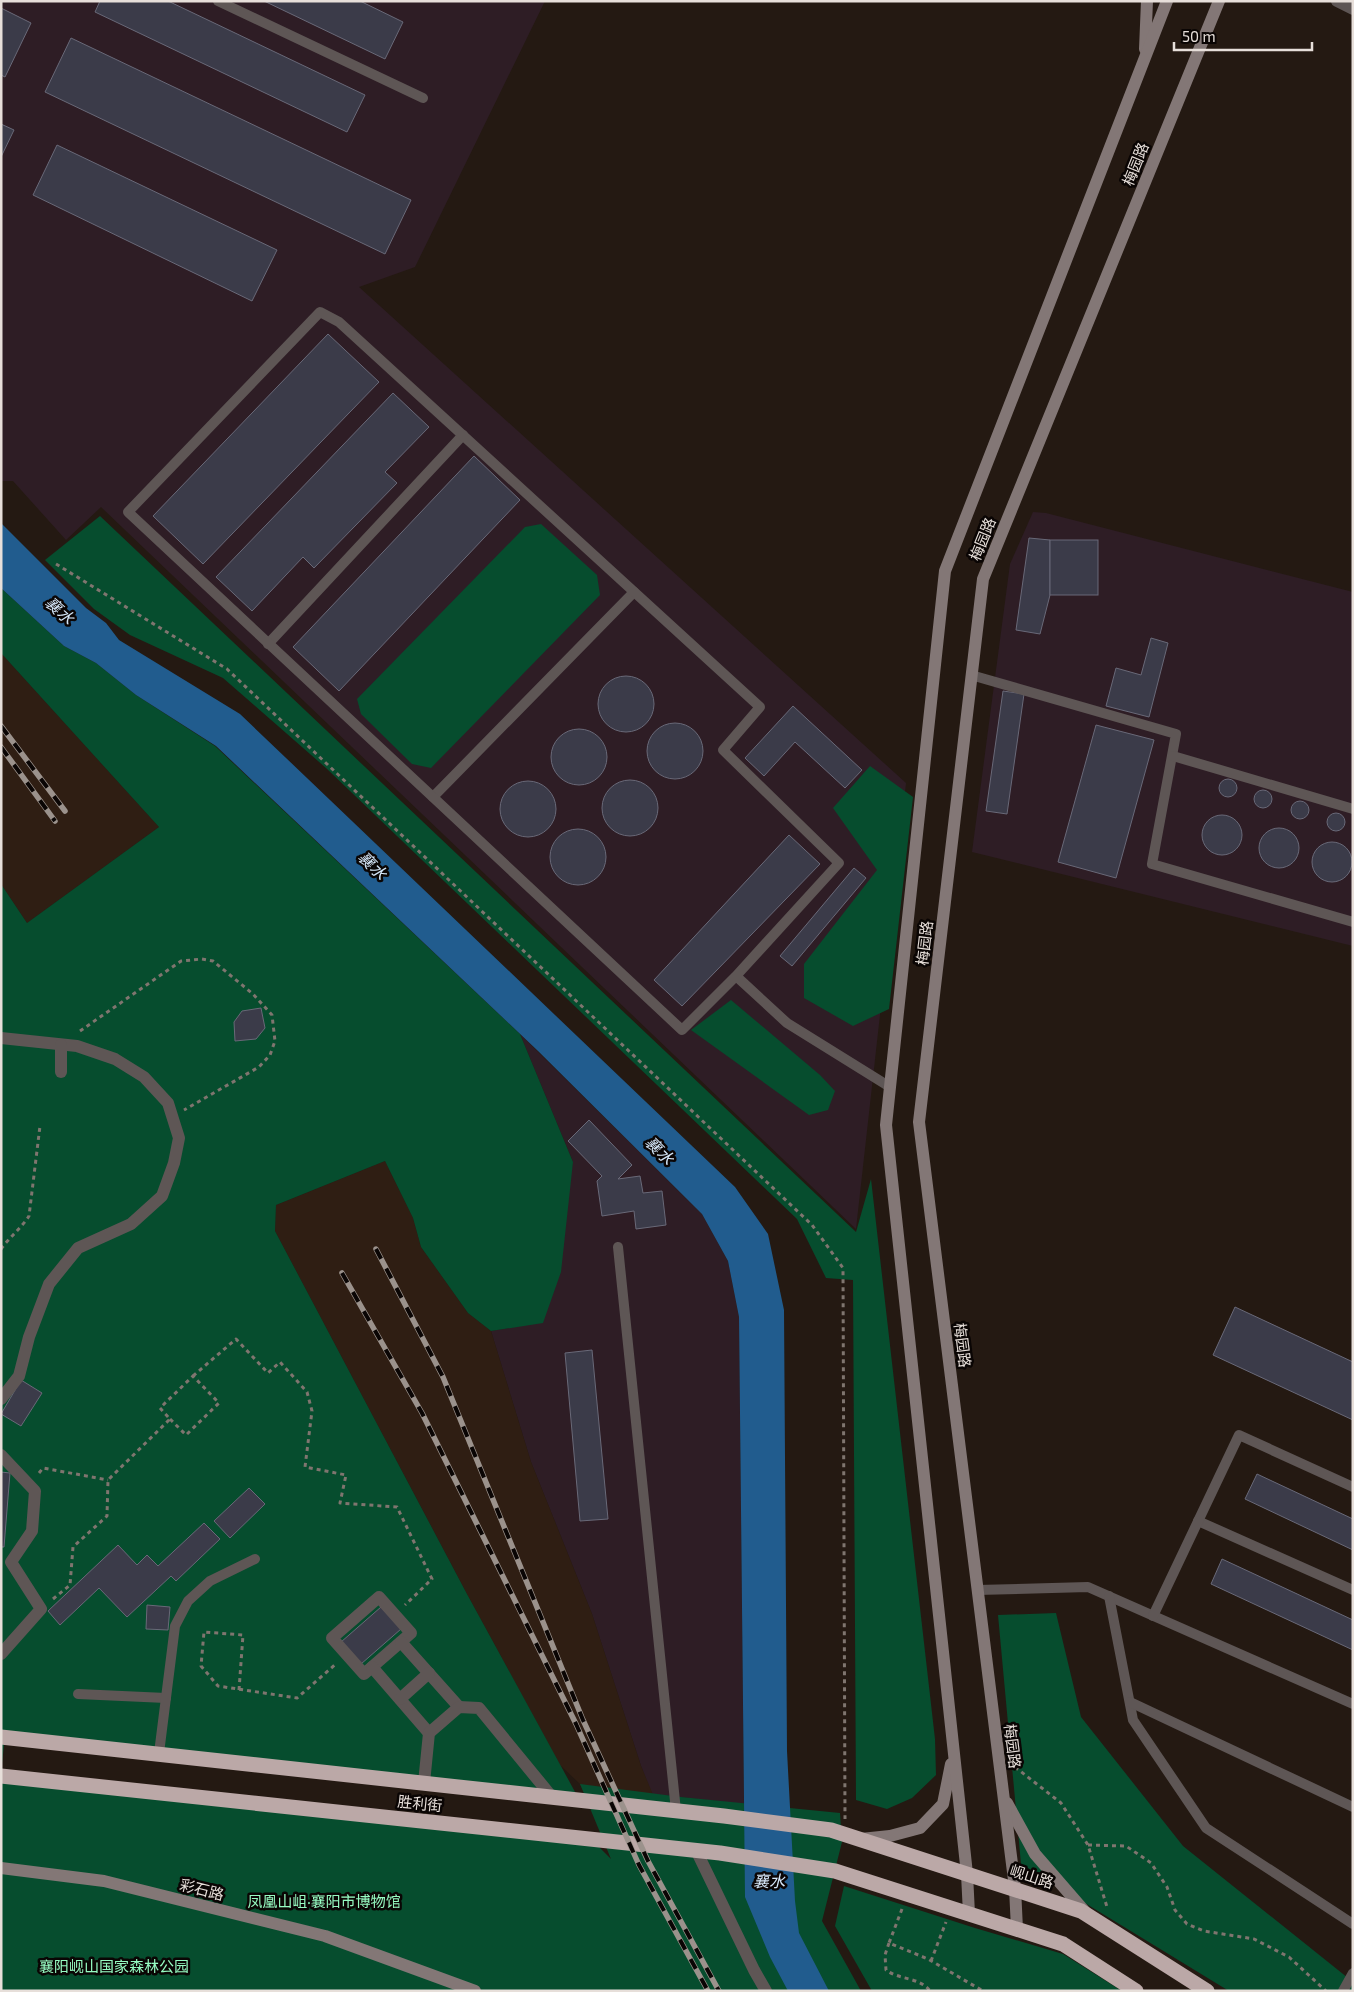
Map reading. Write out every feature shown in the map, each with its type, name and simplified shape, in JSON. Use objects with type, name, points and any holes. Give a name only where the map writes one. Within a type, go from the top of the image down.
[{"type":"highway","name":"胜利街","points":[[1,1737],[724,1816],[829,1830]]},
{"type":"highway","name":"胜利街","points":[[1,1776],[720,1853],[835,1871],[907,1894]]},
{"type":"highway","name":"岘山路","points":[[829,1830],[1081,1911],[1208,1991]]},
{"type":"highway","points":[[907,1894],[1063,1944],[1136,1991]]},
{"type":"main road","points":[[1145,58],[1147,1]]},
{"type":"main road","name":"梅园路","points":[[969,1914],[967,1874],[886,1125],[945,571],[1167,1]]},
{"type":"main road","name":"梅园路","points":[[1017,1930],[1003,1797],[919,1122],[983,579],[1219,1]]},
{"type":"main road","points":[[852,1837],[890,1836],[920,1828],[944,1804],[954,1752]]},
{"type":"main road","points":[[1003,1797],[1035,1854],[1088,1916]]},
{"type":"main road","name":"彩石路","points":[[1,1868],[104,1882],[325,1936],[475,1991]]},
{"type":"street","points":[[1337,1],[1353,9]]},
{"type":"street","points":[[1,1038],[77,1046],[115,1059],[144,1077],[168,1103],[179,1138],[174,1162],[162,1196],[131,1224],[78,1248],[49,1284],[29,1337],[19,1376],[1,1399]]},
{"type":"street","points":[[61,1072],[62,1045]]},
{"type":"street","points":[[1,1455],[35,1492],[32,1531],[6,1564],[41,1609],[1,1654]]},
{"type":"street","points":[[379,1596],[411,1633],[401,1642],[364,1674],[332,1638],[379,1596]]},
{"type":"street","points":[[401,1642],[459,1708]]},
{"type":"street","points":[[372,1667],[429,1733]]},
{"type":"street","points":[[400,1699],[429,1673]]},
{"type":"street","points":[[424,1783],[429,1733],[459,1708],[479,1708],[552,1798]]},
{"type":"street","points":[[696,1850],[766,1991]]},
{"type":"lane","points":[[218,1],[423,98]]},
{"type":"lane","points":[[320,312],[339,322],[464,435],[760,708],[723,750],[839,863],[736,976],[682,1030],[128,512],[320,312]]},
{"type":"lane","points":[[268,644],[464,435]]},
{"type":"lane","points":[[433,797],[634,592]]},
{"type":"lane","points":[[972,675],[1176,734],[1152,864],[1353,922]]},
{"type":"lane","points":[[1173,756],[1353,809]]},
{"type":"lane","points":[[736,976],[788,1023],[890,1088]]},
{"type":"lane","points":[[618,1247],[676,1811]]},
{"type":"lane","points":[[1154,1616],[1240,1435],[1353,1487]]},
{"type":"lane","points":[[1198,1521],[1353,1590]]},
{"type":"lane","points":[[160,1754],[175,1626],[188,1601],[210,1582],[255,1558]]},
{"type":"lane","points":[[977,1590],[1088,1587],[1353,1704]]},
{"type":"lane","points":[[1109,1596],[1133,1720],[1206,1828],[1353,1924]]},
{"type":"lane","points":[[78,1694],[166,1698]]},
{"type":"lane","points":[[1130,1702],[1353,1807]]},
{"type":"lane","points":[[1343,1991],[1353,1973]]},
{"type":"path","points":[[56,564],[227,669],[812,1225],[843,1268],[852,1837]]},
{"type":"path","points":[[62,1045],[181,961],[202,959],[213,962],[253,994],[272,1014],[275,1040],[270,1055],[259,1067],[172,1117]]},
{"type":"path","points":[[1,1249],[11,1235],[26,1222],[29,1216],[40,1126]]},
{"type":"path","points":[[193,1376],[219,1403],[186,1435],[160,1408],[193,1376],[236,1339],[268,1372],[280,1362],[307,1392],[312,1411],[305,1467],[346,1475],[340,1503],[397,1507],[432,1579],[395,1614]]},
{"type":"path","points":[[41,1609],[70,1585],[73,1547],[107,1516],[108,1480],[170,1419]]},
{"type":"path","points":[[29,1485],[44,1468],[108,1480]]},
{"type":"path","points":[[239,1690],[243,1635],[204,1632],[201,1666],[218,1686],[239,1690],[297,1698],[347,1654]]},
{"type":"path","points":[[997,1753],[1061,1803],[1088,1845],[1114,1932]]},
{"type":"path","points":[[1088,1845],[1126,1846],[1151,1863],[1167,1887],[1175,1910],[1187,1924],[1204,1931],[1254,1939],[1288,1957],[1326,1991]]},
{"type":"path","points":[[907,1894],[885,1955],[886,1970],[894,1976],[917,1981],[930,1991]]},
{"type":"path","points":[[931,1961],[951,1908]]},
{"type":"path","points":[[889,1943],[931,1961],[983,1991]]},
{"type":"shaded area","points":[[1,1],[545,1],[415,267],[359,287],[906,783],[856,1229],[101,507],[66,540],[13,481],[1,481]]},
{"type":"shaded area","points":[[1033,512],[1046,513],[1353,592],[1353,946],[972,852],[1010,564]]},
{"type":"shaded area","points":[[1,653],[159,827],[27,923],[1,884]]},
{"type":"shaded area","points":[[520,1034],[702,1214],[728,1261],[739,1317],[744,1804],[652,1794],[641,1766],[592,1614],[531,1462],[491,1331],[543,1322],[573,1162]]},
{"type":"shaded area","points":[[385,1161],[413,1218],[421,1247],[468,1313],[491,1331],[531,1462],[592,1614],[641,1766],[735,1991],[664,1991],[580,1784],[560,1765],[467,1594],[275,1231],[276,1205]]},
{"type":"green space","points":[[100,516],[856,1232],[871,1179],[935,1739],[936,1775],[912,1798],[887,1809],[856,1800],[853,1280],[826,1278],[797,1219],[326,768],[223,678],[130,635],[94,609],[45,560]]},
{"type":"green space","points":[[541,524],[597,575],[600,595],[431,768],[412,764],[361,714],[357,699],[525,527]]},
{"type":"green space","points":[[1,588],[64,646],[96,663],[136,695],[215,746],[520,1034],[573,1162],[561,1272],[543,1323],[491,1331],[468,1313],[421,1247],[413,1218],[385,1161],[276,1205],[275,1231],[467,1594],[580,1801],[5,1737],[1,1772],[1,884],[27,923],[159,827],[1,653]]},
{"type":"green space","points":[[870,766],[913,797],[889,1009],[853,1026],[804,998],[804,964],[877,870],[833,808]]},
{"type":"green space","points":[[731,1000],[820,1075],[835,1091],[828,1110],[809,1115],[691,1030]]},
{"type":"green space","points":[[1056,1613],[1081,1717],[1183,1846],[1353,1982],[1353,1991],[1229,1991],[1021,1864],[998,1615]]},
{"type":"green space","name":"凤凰山岨·襄阳市博物馆","points":[[1,1776],[591,1839],[611,1859],[580,1784],[681,1797],[840,1813],[842,1842],[822,1921],[861,1991],[1,1991]]},
{"type":"green space","points":[[844,1886],[1063,1954],[1122,1991],[872,1991],[835,1926]]},
{"type":"water","name":"襄水","points":[[1,523],[86,608],[106,623],[119,640],[240,714],[735,1187],[768,1234],[784,1310],[787,1751],[795,1901],[799,1933],[829,1991],[788,1991],[770,1957],[745,1897],[739,1317],[728,1261],[702,1214],[538,1051],[216,746],[136,695],[96,663],[64,646],[1,588]]},
{"type":"building","points":[[100,1],[168,1],[365,95],[347,132],[95,12]]},
{"type":"building","points":[[264,1],[360,1],[403,22],[385,59]]},
{"type":"building","points":[[1,8],[31,23],[5,77],[1,75]]},
{"type":"building","points":[[71,38],[411,200],[385,254],[45,92]]},
{"type":"building","points":[[1,124],[14,130],[1,157]]},
{"type":"building","points":[[57,145],[277,250],[252,301],[33,195]]},
{"type":"building","points":[[328,334],[379,382],[203,564],[153,516]]},
{"type":"building","points":[[393,393],[429,427],[385,472],[397,483],[314,568],[303,557],[252,611],[216,577]]},
{"type":"building","points":[[474,456],[520,500],[339,691],[293,647]]},
{"type":"building","points":[[1029,538],[1050,540],[1050,595],[1040,634],[1016,630]]},
{"type":"building","points":[[1050,540],[1098,540],[1098,595],[1050,595]]},
{"type":"building","points":[[1151,638],[1168,643],[1149,717],[1106,706],[1116,668],[1141,675]]},
{"type":"building","points":[[626,676],[637,678],[646,684],[652,693],[654,704],[652,715],[646,724],[637,730],[626,732],[615,730],[606,724],[600,715],[598,704],[600,693],[606,684],[615,678]]},
{"type":"building","points":[[1003,691],[1024,694],[1007,814],[986,811]]},
{"type":"building","points":[[793,706],[862,770],[845,788],[795,742],[764,776],[745,758]]},
{"type":"building","points":[[675,723],[686,725],[695,731],[701,740],[703,751],[701,762],[695,771],[686,777],[675,779],[664,777],[655,771],[649,762],[647,751],[649,740],[655,731],[664,725]]},
{"type":"building","points":[[1096,725],[1154,740],[1116,878],[1058,862]]},
{"type":"building","points":[[579,729],[590,731],[599,737],[605,746],[607,757],[605,768],[599,777],[590,783],[579,785],[568,783],[559,777],[553,768],[551,757],[553,746],[559,737],[568,731]]},
{"type":"building","points":[[1224,779],[1232,779],[1237,784],[1235,795],[1224,797],[1219,792],[1219,784]]},
{"type":"building","points":[[630,780],[641,782],[650,788],[656,797],[658,808],[656,819],[650,828],[641,834],[630,836],[619,834],[610,828],[604,819],[602,808],[604,797],[610,788],[619,782]]},
{"type":"building","points":[[528,781],[539,783],[548,789],[554,798],[556,809],[554,820],[548,829],[539,835],[528,837],[517,835],[508,829],[502,820],[500,809],[502,798],[508,789],[517,783]]},
{"type":"building","points":[[1259,790],[1267,790],[1272,795],[1270,806],[1259,808],[1254,803],[1254,795]]},
{"type":"building","points":[[1296,801],[1304,801],[1309,806],[1307,817],[1296,819],[1291,814],[1291,806]]},
{"type":"building","points":[[1332,813],[1340,813],[1345,818],[1343,829],[1332,831],[1327,826],[1327,818]]},
{"type":"building","points":[[1222,815],[1236,821],[1242,835],[1236,849],[1222,855],[1208,849],[1202,835],[1208,821]]},
{"type":"building","points":[[1279,828],[1293,834],[1299,848],[1293,862],[1279,868],[1265,862],[1259,848],[1265,834]]},
{"type":"building","points":[[578,829],[589,831],[598,837],[604,846],[606,857],[604,868],[598,877],[589,883],[578,885],[567,883],[558,877],[552,868],[550,857],[552,846],[558,837],[567,831]]},
{"type":"building","points":[[789,835],[820,864],[682,1006],[654,980]]},
{"type":"building","points":[[1332,842],[1346,848],[1352,862],[1346,876],[1332,882],[1318,876],[1312,862],[1318,848]]},
{"type":"building","points":[[854,868],[866,878],[792,966],[780,956]]},
{"type":"building","points":[[261,1008],[265,1028],[256,1039],[235,1041],[234,1022],[242,1011]]},
{"type":"building","points":[[589,1120],[632,1165],[618,1179],[640,1176],[643,1193],[662,1191],[666,1225],[636,1229],[634,1211],[602,1216],[597,1181],[602,1176],[568,1141]]},
{"type":"building","points":[[1235,1307],[1353,1362],[1353,1420],[1213,1355]]},
{"type":"building","points":[[592,1350],[608,1519],[580,1521],[565,1353]]},
{"type":"building","points":[[21,1380],[42,1393],[21,1426],[1,1414]]},
{"type":"building","points":[[1,1472],[10,1473],[4,1547],[1,1547]]},
{"type":"building","points":[[1257,1474],[1353,1519],[1353,1550],[1245,1499]]},
{"type":"building","points":[[249,1488],[265,1504],[230,1538],[214,1521]]},
{"type":"building","points":[[204,1523],[220,1539],[176,1581],[171,1576],[127,1617],[99,1588],[60,1625],[48,1611],[118,1545],[137,1565],[147,1555],[158,1566]]},
{"type":"building","points":[[1222,1559],[1353,1620],[1353,1650],[1211,1584]]},
{"type":"building","points":[[147,1605],[170,1607],[168,1630],[146,1629]]},
{"type":"building","points":[[381,1607],[401,1629],[361,1664],[341,1642]]},
{"type":"railway","points":[[1,726],[65,811]]},
{"type":"railway","points":[[1,747],[55,821]]},
{"type":"railway","points":[[376,1249],[443,1377],[583,1720],[648,1861],[719,1991]]},
{"type":"railway","points":[[342,1273],[422,1413],[576,1724],[639,1865],[708,1991]]},
{"type":"park label","name":"襄阳岘山国家森林公园","points":[[114,1966]]}]
